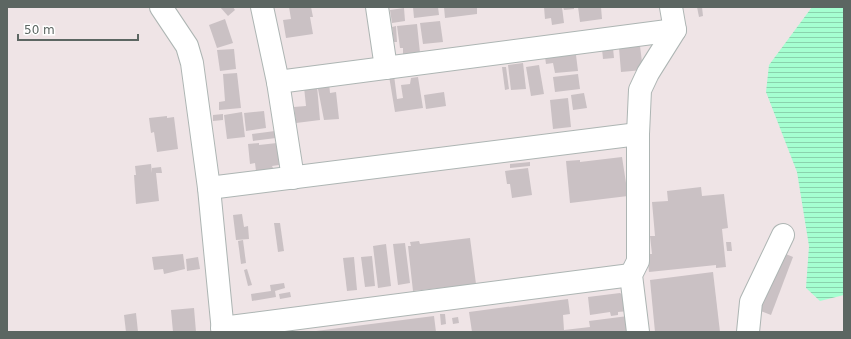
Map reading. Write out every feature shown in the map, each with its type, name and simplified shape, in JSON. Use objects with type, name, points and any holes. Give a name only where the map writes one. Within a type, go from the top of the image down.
[{"type":"street","points":[[161,7],[187,46],[190,58],[209,188],[223,330],[631,275]]},
{"type":"street","points":[[262,7],[278,82],[293,178]]},
{"type":"street","points":[[377,7],[386,68]]},
{"type":"street","points":[[638,332],[631,275],[638,261],[638,134],[640,90],[648,73],[675,30],[671,7]]},
{"type":"street","points":[[278,82],[675,30]]},
{"type":"street","points":[[209,188],[638,134]]},
{"type":"street","points":[[748,332],[751,302],[783,236]]},
{"type":"shaded area","points":[[812,7],[844,7],[844,295],[820,301],[806,288],[809,246],[797,172],[766,92],[769,65]]},
{"type":"building","points":[[220,7],[233,7],[235,10],[228,16]]},
{"type":"building","points":[[289,7],[311,7],[313,17],[310,17],[313,34],[286,38],[283,20],[291,19]]},
{"type":"building","points":[[413,7],[438,7],[439,15],[414,18]]},
{"type":"building","points":[[444,7],[477,7],[477,14],[445,18]]},
{"type":"building","points":[[544,7],[562,7],[564,23],[552,25],[551,18],[545,19]]},
{"type":"building","points":[[563,7],[574,7],[574,9],[564,10]]},
{"type":"building","points":[[578,7],[601,7],[602,19],[580,22]]},
{"type":"building","points":[[697,7],[702,7],[703,16],[699,17]]},
{"type":"building","points":[[404,8],[405,21],[392,23],[390,10]]},
{"type":"building","points":[[225,19],[233,43],[217,48],[209,25]]},
{"type":"building","points":[[440,21],[443,42],[423,44],[420,23]]},
{"type":"building","points":[[417,24],[420,53],[403,55],[403,48],[400,48],[397,26]]},
{"type":"building","points":[[396,26],[397,42],[394,42],[392,27]]},
{"type":"building","points":[[640,46],[643,70],[621,72],[619,48]]},
{"type":"building","points":[[613,48],[614,58],[603,59],[602,49]]},
{"type":"building","points":[[234,49],[236,69],[220,71],[217,50]]},
{"type":"building","points":[[576,55],[578,71],[555,73],[553,63],[546,64],[545,57]]},
{"type":"building","points":[[523,63],[526,89],[511,90],[508,65]]},
{"type":"building","points":[[539,65],[544,94],[531,96],[526,67]]},
{"type":"building","points":[[502,67],[506,67],[509,89],[505,90]]},
{"type":"building","points":[[237,73],[241,108],[219,110],[219,102],[225,101],[223,74]]},
{"type":"building","points":[[578,74],[580,89],[555,92],[553,77]]},
{"type":"building","points":[[394,75],[397,99],[403,98],[401,85],[410,84],[411,78],[418,77],[423,108],[395,112],[389,76]]},
{"type":"building","points":[[329,83],[330,93],[336,92],[339,119],[324,120],[317,84]]},
{"type":"building","points":[[317,86],[320,120],[296,123],[294,107],[306,106],[304,87]]},
{"type":"building","points":[[444,92],[446,106],[426,109],[424,95]]},
{"type":"building","points":[[584,93],[587,108],[573,110],[571,95]]},
{"type":"building","points":[[568,98],[571,127],[553,129],[550,100]]},
{"type":"building","points":[[264,111],[266,128],[246,131],[244,113]]},
{"type":"building","points":[[242,112],[245,137],[227,139],[224,115]]},
{"type":"building","points":[[223,114],[223,120],[213,121],[213,115]]},
{"type":"building","points":[[167,116],[167,118],[174,117],[178,149],[157,152],[154,132],[151,133],[149,118]]},
{"type":"building","points":[[275,131],[276,138],[253,141],[252,134]]},
{"type":"building","points":[[259,143],[259,145],[277,143],[279,165],[272,166],[273,168],[268,170],[256,171],[255,163],[250,164],[248,144]]},
{"type":"building","points":[[622,157],[628,196],[570,203],[566,161],[580,160],[580,162]]},
{"type":"building","points":[[530,162],[530,166],[510,168],[510,164]]},
{"type":"building","points":[[151,164],[152,173],[152,168],[161,167],[162,173],[156,173],[159,201],[136,204],[134,175],[136,175],[135,166]]},
{"type":"building","points":[[528,168],[532,195],[512,198],[510,184],[507,184],[505,171]]},
{"type":"building","points":[[701,187],[702,196],[724,194],[728,228],[722,229],[726,267],[716,268],[716,265],[649,272],[647,254],[652,254],[650,236],[655,236],[652,202],[668,201],[667,191]]},
{"type":"building","points":[[242,214],[244,227],[248,226],[249,239],[236,240],[233,215]]},
{"type":"building","points":[[274,223],[280,223],[284,251],[278,252]]},
{"type":"building","points":[[470,238],[476,284],[413,291],[408,246],[411,246],[410,242],[419,241],[420,244]]},
{"type":"building","points":[[243,240],[246,263],[241,264],[238,241]]},
{"type":"building","points":[[726,242],[731,242],[732,251],[727,251]]},
{"type":"building","points":[[405,243],[410,283],[398,285],[393,244]]},
{"type":"building","points":[[386,244],[391,286],[378,288],[373,246]]},
{"type":"building","points":[[781,252],[793,257],[771,315],[758,310]]},
{"type":"building","points":[[183,254],[185,269],[164,274],[163,269],[154,270],[152,257]]},
{"type":"building","points":[[372,256],[375,286],[365,287],[361,257]]},
{"type":"building","points":[[198,257],[200,269],[187,271],[186,259]]},
{"type":"building","points":[[354,257],[357,290],[347,291],[343,258]]},
{"type":"building","points":[[247,269],[252,285],[248,286],[244,270]]},
{"type":"building","points":[[713,272],[720,332],[655,332],[650,280]]},
{"type":"building","points":[[284,283],[285,288],[275,291],[276,297],[252,301],[251,294],[271,291],[270,285]]},
{"type":"building","points":[[290,292],[291,297],[280,299],[279,294]]},
{"type":"building","points":[[620,293],[627,298],[629,311],[618,312],[618,315],[611,316],[610,312],[590,315],[588,297]]},
{"type":"building","points":[[568,299],[570,314],[563,315],[564,330],[590,327],[589,321],[628,316],[630,332],[472,332],[469,312]]},
{"type":"building","points":[[194,308],[196,332],[173,332],[171,310]]},
{"type":"building","points":[[136,313],[138,332],[126,332],[124,315]]},
{"type":"building","points":[[440,314],[445,314],[446,324],[441,325]]},
{"type":"building","points":[[434,316],[436,332],[316,332],[316,331]]},
{"type":"building","points":[[458,317],[459,323],[453,324],[452,318]]}]
